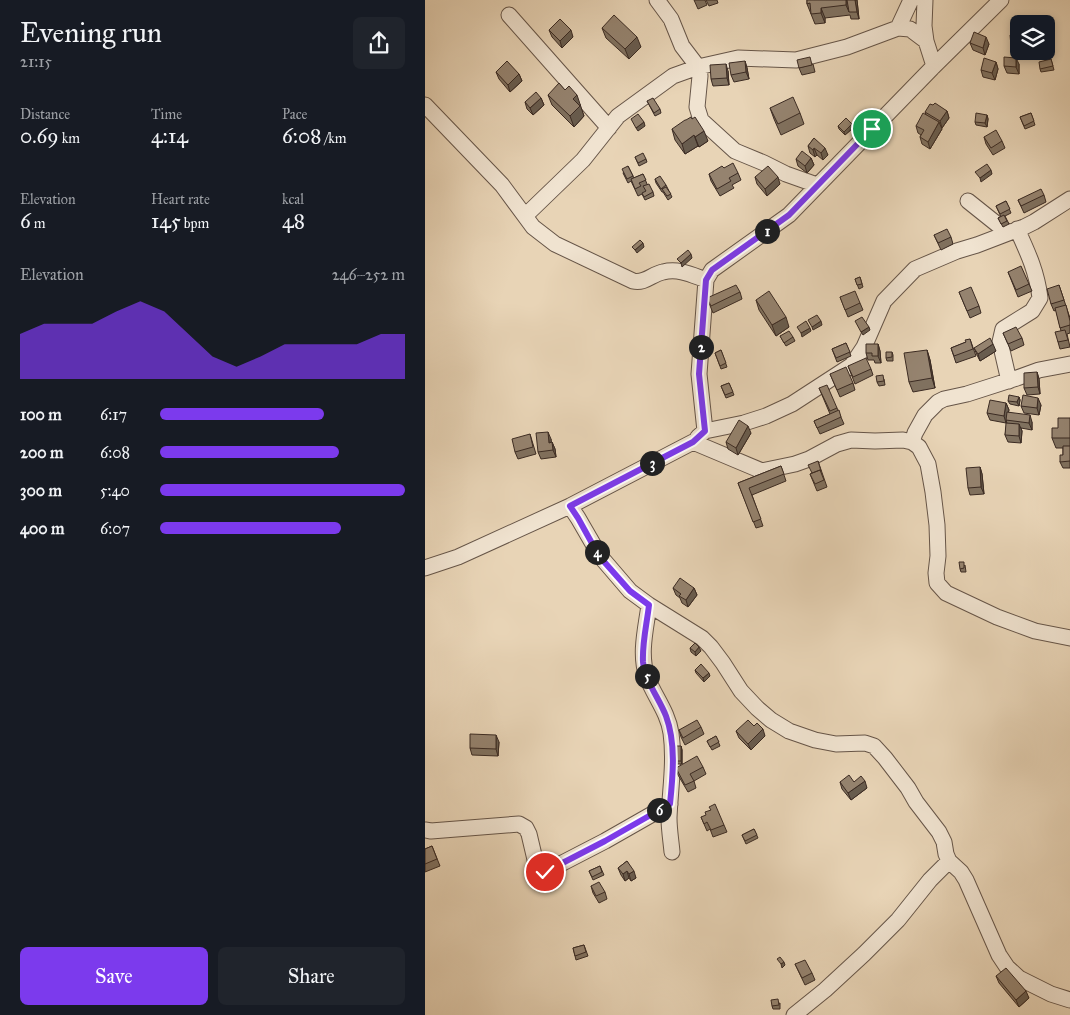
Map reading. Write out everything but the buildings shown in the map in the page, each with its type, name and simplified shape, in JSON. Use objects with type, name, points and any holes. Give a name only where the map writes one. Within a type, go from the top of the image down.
[{"type":"street","points":[[657,0],[671,19],[682,46],[698,67],[697,107],[701,120],[735,151],[786,174],[817,185]]},
{"type":"street","points":[[898,28],[911,0]]},
{"type":"street","points":[[925,0],[924,26],[926,41],[934,66]]},
{"type":"street","points":[[705,431],[699,374],[706,280],[712,270],[789,215],[1001,0]]},
{"type":"street","points":[[509,14],[609,128]]},
{"type":"street","points":[[525,216],[583,160],[618,116],[673,76],[698,67],[738,58],[796,60],[847,47],[898,28],[910,28],[926,41]]},
{"type":"street","points":[[425,105],[502,185],[533,227],[555,244],[633,281],[640,282],[662,272],[678,270],[706,280]]},
{"type":"street","points":[[425,568],[458,557],[570,506],[693,442],[705,431],[744,424],[792,404],[852,365],[865,347],[884,301],[915,270],[957,251],[1034,222],[1070,199]]},
{"type":"street","points":[[968,201],[1012,231],[1029,255],[1038,281],[1040,298],[1031,311],[1003,329],[1000,342],[1009,381]]},
{"type":"street","points":[[912,442],[925,415],[938,402],[944,399],[967,394],[1039,370],[1070,364]]},
{"type":"street","points":[[693,442],[762,471],[795,464],[809,459],[837,444],[851,440],[903,440],[912,442],[919,447],[927,464],[931,479],[937,525],[938,556],[935,573],[937,583],[946,593],[997,617],[1035,631],[1070,638]]},
{"type":"street","points":[[570,506],[599,556],[630,591],[702,638],[723,663],[741,691],[771,720],[789,731],[815,740],[835,744],[865,743],[874,746],[908,788],[916,802],[939,832],[944,842],[949,862],[961,872],[966,880],[999,955],[1007,967],[1019,978],[1051,994],[1070,1000]]},
{"type":"street","points":[[649,605],[643,663],[647,678],[666,716],[671,732],[673,752],[669,820],[672,852]]},
{"type":"street","points":[[425,830],[519,824],[526,828],[529,834],[537,868],[539,871],[545,872],[670,804]]},
{"type":"street","points":[[794,1015],[825,990],[864,954],[898,920],[930,880],[949,862]]},
{"type":"route","points":[[545,872],[670,804],[672,784],[673,752],[671,732],[660,702],[647,678],[643,663],[649,605],[630,591],[599,556],[570,506],[693,442],[705,431],[699,374],[706,280],[712,270],[789,215],[872,129]]}]
